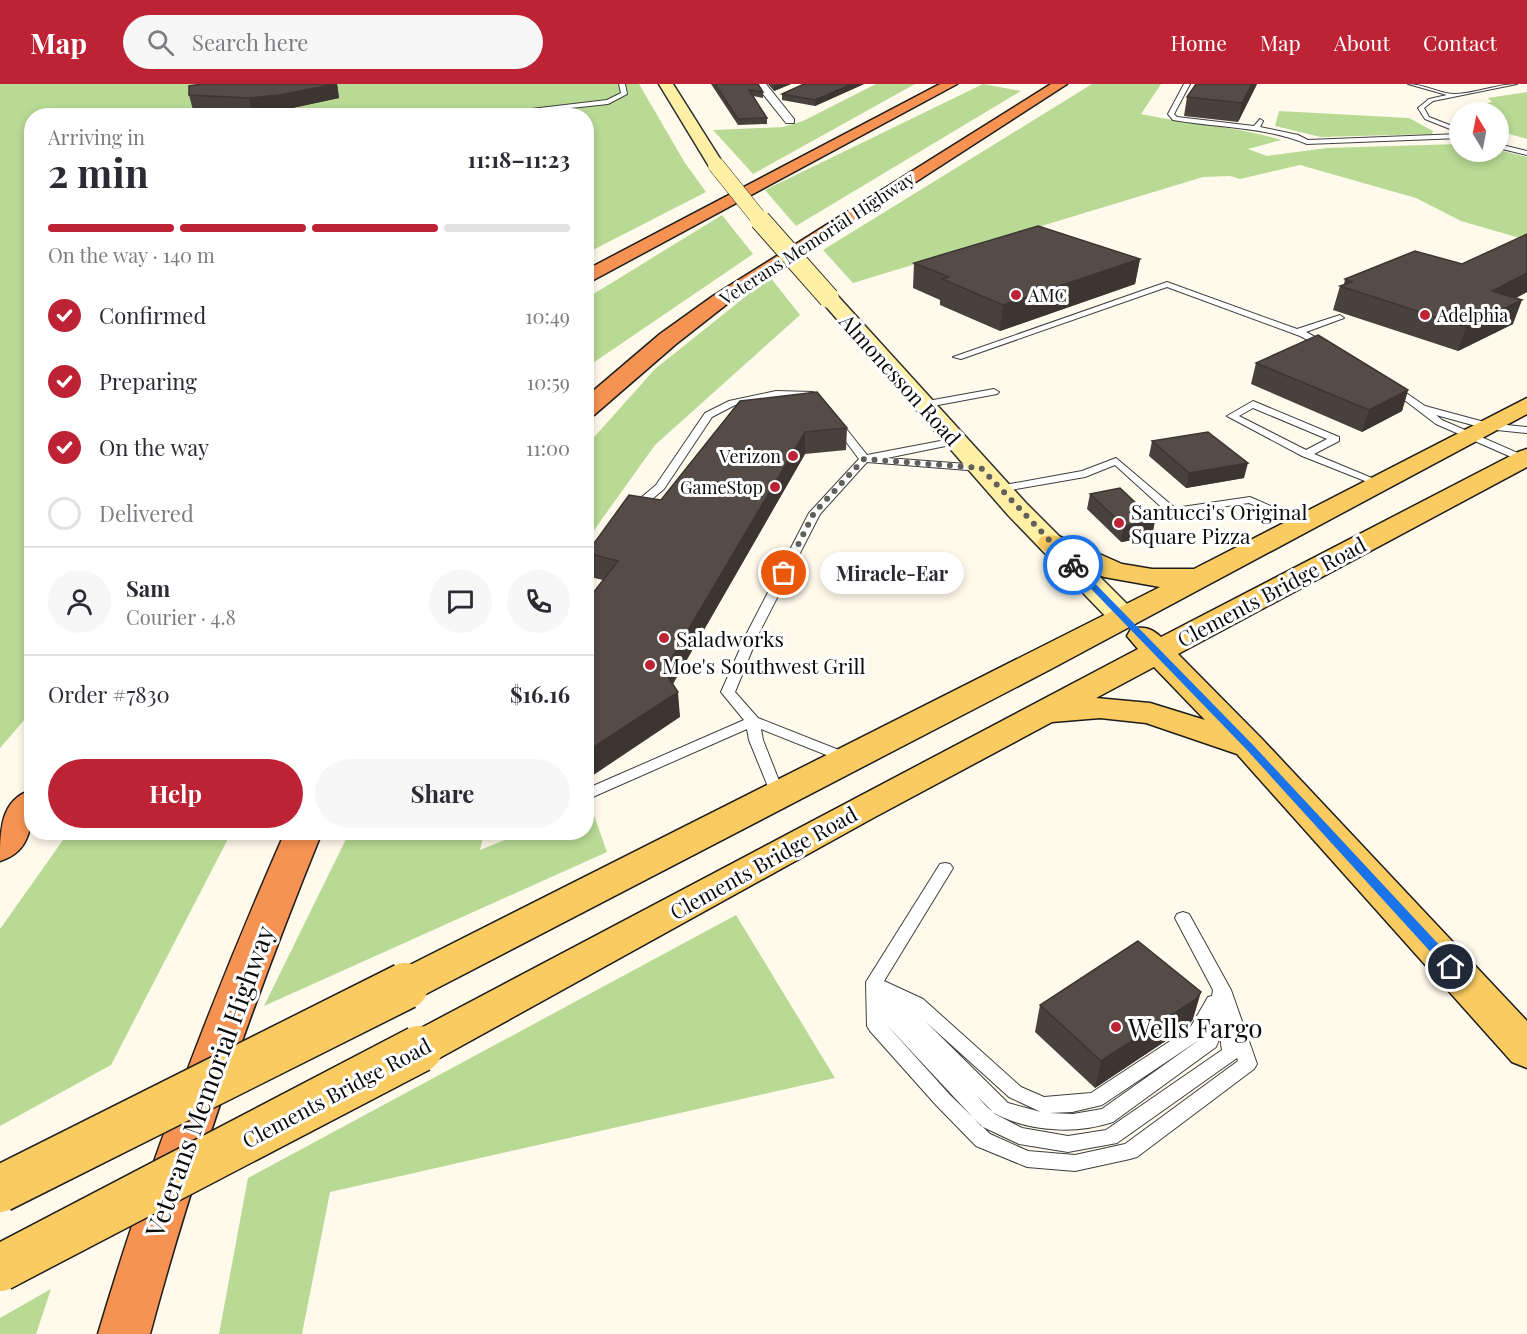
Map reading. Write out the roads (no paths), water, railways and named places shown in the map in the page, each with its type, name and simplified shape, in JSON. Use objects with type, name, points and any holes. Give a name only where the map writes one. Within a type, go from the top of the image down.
[{"type":"highway","points":[[594,274],[950,84]]},
{"type":"highway","name":"Veterans Memorial Highway","points":[[594,403],[668,339],[720,300],[1060,84]]},
{"type":"highway","points":[[0,848],[24,814]]},
{"type":"highway","name":"Veterans Memorial Highway","points":[[124,1334],[138,1284],[221,1034],[260,934],[301,840]]},
{"type":"main road","name":"Almonesson Road","points":[[666,84],[716,165],[758,218],[922,405],[1051,543],[1250,747],[1527,1050]]},
{"type":"main road","points":[[0,1189],[850,759],[1124,618],[1527,405]]},
{"type":"main road","name":"Clements Bridge Road","points":[[0,1268],[419,1049],[1039,713],[1525,459]]},
{"type":"main road","points":[[1051,543],[1114,571],[1152,578],[1199,578]]},
{"type":"main road","points":[[1039,713],[1100,708],[1150,713],[1250,747]]},
{"type":"street","points":[[760,84],[776,96],[790,121]]},
{"type":"lane","points":[[551,108],[608,102],[624,94],[622,84]]},
{"type":"lane","points":[[1187,84],[1171,114],[1175,118],[1258,125],[1296,136],[1307,142],[1449,136]]},
{"type":"lane","points":[[1411,84],[1451,94]]},
{"type":"lane","points":[[1431,84],[1465,92]]},
{"type":"lane","points":[[1449,127],[1428,118],[1421,108],[1431,100],[1451,94],[1514,84]]},
{"type":"lane","points":[[1509,141],[1527,145]]},
{"type":"lane","points":[[1509,149],[1527,153]]},
{"type":"lane","points":[[958,357],[1167,285],[1298,332],[1333,350]]},
{"type":"lane","points":[[1298,332],[1340,318]]},
{"type":"lane","points":[[1381,380],[1424,408],[1439,422],[1478,431],[1527,430]]},
{"type":"lane","points":[[922,405],[994,392]]},
{"type":"lane","points":[[625,514],[641,506],[660,487],[708,415],[732,403],[776,394],[816,395],[864,459],[990,478],[1085,474],[1116,461],[1173,512],[1250,500],[1304,523]]},
{"type":"lane","points":[[1306,454],[1335,439],[1253,404],[1232,416],[1306,454],[1379,483]]},
{"type":"lane","points":[[1424,408],[1478,431],[1525,459]]},
{"type":"lane","points":[[850,759],[753,722],[728,692],[753,633],[814,513],[864,459],[956,441]]},
{"type":"lane","points":[[594,792],[753,722]]},
{"type":"lane","points":[[753,722],[756,740],[777,796]]},
{"type":"lane","points":[[945,868],[874,982],[876,1026],[983,1140],[1027,1159],[1075,1163],[1130,1151],[1248,1064],[1222,990],[1183,918]]},
{"type":"lane","points":[[874,982],[1002,1109],[1040,1120],[1073,1122],[1106,1116],[1210,1042],[1222,990]]},
{"type":"place","name":"AMC","points":[[1016,295]]},
{"type":"place","name":"Adelphia","points":[[1425,315]]},
{"type":"place","name":"Verizon","points":[[793,456]]},
{"type":"place","name":"GameStop","points":[[775,487]]},
{"type":"place","name":"Santucci's Original Square Pizza","points":[[1119,523]]},
{"type":"place","name":"Miracle-Ear","points":[[784,573]]},
{"type":"place","name":"Saladworks","points":[[664,638]]},
{"type":"place","name":"Moe's Southwest Grill","points":[[650,665]]},
{"type":"place","name":"Wells Fargo","points":[[1116,1027]]}]
